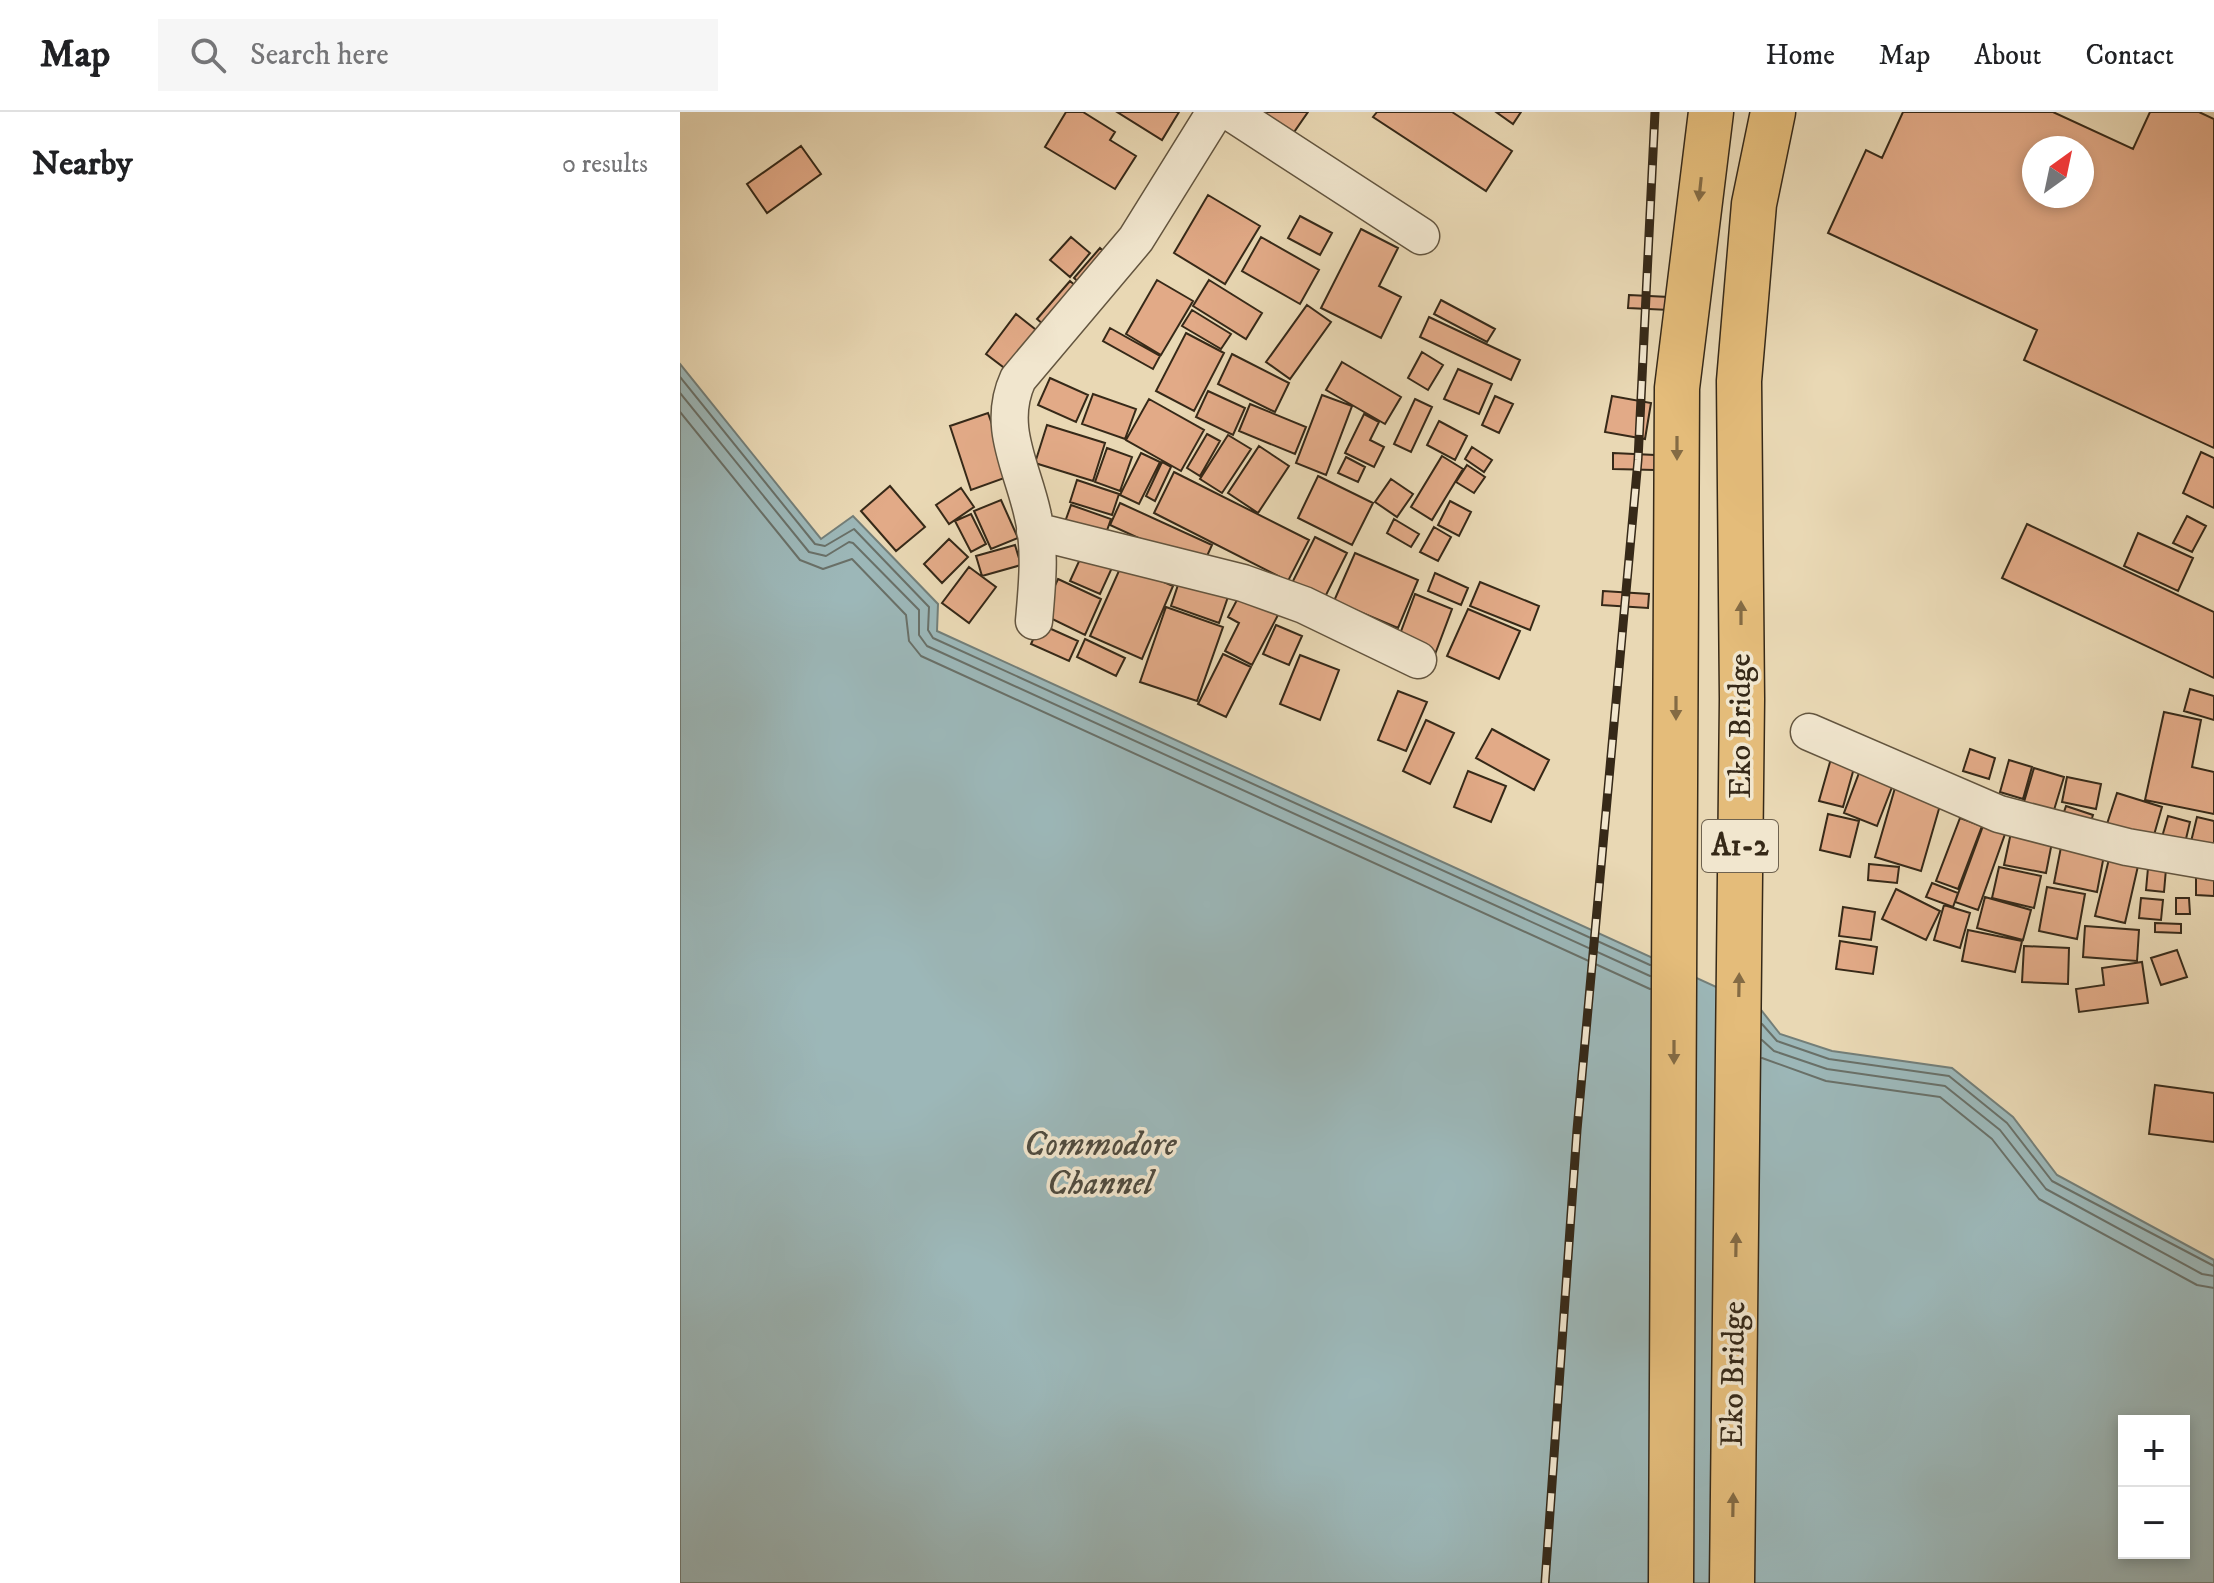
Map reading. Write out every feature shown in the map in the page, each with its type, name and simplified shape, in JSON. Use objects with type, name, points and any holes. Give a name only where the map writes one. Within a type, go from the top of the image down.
[{"type":"highway","name":"Eko Bridge","points":[[1671,1583],[1677,388],[1711,112]]},
{"type":"highway","name":"Eko Bridge","points":[[1732,1583],[1742,699],[1739,381],[1754,204],[1773,112]]},
{"type":"street","points":[[1034,621],[1038,548],[1008,426],[1010,398],[1018,379],[1136,239],[1215,112]]},
{"type":"street","points":[[1230,112],[1421,236]]},
{"type":"street","points":[[1024,403],[1038,356]]},
{"type":"street","points":[[1035,531],[1243,583],[1304,605],[1418,660]]},
{"type":"street","points":[[1809,732],[1999,814],[2127,847],[2214,862]]},
{"type":"water","name":"Commodore Channel","points":[[680,364],[821,539],[853,516],[938,604],[937,631],[1758,1006],[1780,1034],[1832,1051],[1952,1068],[2013,1117],[2057,1175],[2214,1260],[2214,1583],[680,1583]]},
{"type":"building","points":[[1066,112],[1083,112],[1115,132],[1110,140],[1136,156],[1115,189],[1045,147]]},
{"type":"building","points":[[1117,112],[1179,112],[1162,140]]},
{"type":"building","points":[[1258,112],[1308,112],[1292,135]]},
{"type":"building","points":[[1377,112],[1452,112],[1512,151],[1486,191],[1373,117]]},
{"type":"building","points":[[1496,112],[1521,112],[1513,124]]},
{"type":"building","points":[[1903,112],[2053,112],[2133,149],[2150,112],[2199,112],[2214,119],[2214,448],[2024,360],[2037,330],[1828,233],[1866,150],[1882,158]]},
{"type":"building","points":[[801,146],[821,174],[767,213],[747,184]]},
{"type":"building","points":[[1208,195],[1260,226],[1225,284],[1174,253]]},
{"type":"building","points":[[1300,216],[1332,233],[1320,255],[1288,238]]},
{"type":"building","points":[[1361,229],[1398,248],[1379,286],[1401,297],[1381,338],[1321,308]]},
{"type":"building","points":[[1071,237],[1090,253],[1070,277],[1050,260]]},
{"type":"building","points":[[1261,237],[1319,270],[1300,304],[1242,271]]},
{"type":"building","points":[[1100,248],[1113,259],[1086,289],[1074,278]]},
{"type":"building","points":[[1157,280],[1193,301],[1161,355],[1126,334]]},
{"type":"building","points":[[1209,280],[1262,313],[1246,339],[1193,306]]},
{"type":"building","points":[[1070,281],[1085,294],[1052,332],[1037,319]]},
{"type":"building","points":[[1629,295],[1669,297],[1669,310],[1628,308]]},
{"type":"building","points":[[1441,300],[1495,329],[1487,342],[1434,314]]},
{"type":"building","points":[[1307,305],[1331,322],[1290,379],[1266,362]]},
{"type":"building","points":[[1192,310],[1231,334],[1221,349],[1182,326]]},
{"type":"building","points":[[1016,314],[1045,337],[1015,376],[986,354]]},
{"type":"building","points":[[1429,317],[1520,360],[1511,380],[1420,337]]},
{"type":"building","points":[[1110,328],[1160,356],[1153,369],[1103,341]]},
{"type":"building","points":[[1186,333],[1224,353],[1194,411],[1156,391]]},
{"type":"building","points":[[1422,352],[1443,365],[1428,390],[1408,378]]},
{"type":"building","points":[[1232,354],[1289,383],[1275,412],[1218,384]]},
{"type":"building","points":[[1342,362],[1401,397],[1385,424],[1326,390]]},
{"type":"building","points":[[1458,369],[1492,384],[1479,414],[1444,399]]},
{"type":"building","points":[[1050,378],[1088,395],[1076,422],[1038,405]]},
{"type":"building","points":[[1208,391],[1245,408],[1233,435],[1196,417]]},
{"type":"building","points":[[1093,394],[1136,409],[1125,439],[1082,424]]},
{"type":"building","points":[[1322,395],[1352,406],[1326,475],[1296,463]]},
{"type":"building","points":[[1495,396],[1513,404],[1499,433],[1482,425]]},
{"type":"building","points":[[1612,396],[1651,403],[1645,439],[1605,432]]},
{"type":"building","points":[[1149,399],[1204,430],[1181,471],[1126,440]]},
{"type":"building","points":[[1415,399],[1432,407],[1411,452],[1394,444]]},
{"type":"building","points":[[1250,404],[1306,427],[1295,454],[1239,431]]},
{"type":"building","points":[[988,413],[1010,476],[971,490],[950,426]]},
{"type":"building","points":[[1364,414],[1379,422],[1370,440],[1384,447],[1374,467],[1345,453]]},
{"type":"building","points":[[1439,421],[1467,436],[1455,460],[1427,445]]},
{"type":"building","points":[[1047,425],[1105,443],[1093,481],[1035,463]]},
{"type":"building","points":[[1207,434],[1220,441],[1200,476],[1187,468]]},
{"type":"building","points":[[1228,435],[1251,449],[1222,493],[1200,479]]},
{"type":"building","points":[[1259,446],[1289,466],[1258,513],[1228,493]]},
{"type":"building","points":[[1472,447],[1492,460],[1484,472],[1465,459]]},
{"type":"building","points":[[1107,448],[1132,457],[1120,491],[1095,482]]},
{"type":"building","points":[[2201,452],[2214,458],[2214,508],[2183,493]]},
{"type":"building","points":[[1141,453],[1160,462],[1139,504],[1120,495]]},
{"type":"building","points":[[1613,453],[1655,455],[1655,470],[1613,469]]},
{"type":"building","points":[[1442,456],[1463,469],[1432,520],[1411,507]]},
{"type":"building","points":[[1346,457],[1365,467],[1358,482],[1338,473]]},
{"type":"building","points":[[1162,462],[1171,467],[1155,501],[1146,496]]},
{"type":"building","points":[[1467,465],[1485,477],[1474,493],[1456,482]]},
{"type":"building","points":[[1174,472],[1309,540],[1288,581],[1154,513]]},
{"type":"building","points":[[1318,476],[1373,503],[1352,545],[1298,518]]},
{"type":"building","points":[[1391,479],[1413,494],[1397,517],[1375,502]]},
{"type":"building","points":[[1077,480],[1119,494],[1112,515],[1070,502]]},
{"type":"building","points":[[890,486],[925,527],[896,551],[861,511]]},
{"type":"building","points":[[961,488],[974,507],[949,524],[936,505]]},
{"type":"building","points":[[1001,500],[1018,538],[991,549],[974,511]]},
{"type":"building","points":[[1450,501],[1471,512],[1459,536],[1438,525]]},
{"type":"building","points":[[1120,503],[1212,545],[1202,567],[1110,525]]},
{"type":"building","points":[[1071,505],[1111,519],[1105,536],[1065,522]]},
{"type":"building","points":[[971,514],[986,544],[971,552],[955,521]]},
{"type":"building","points":[[2187,516],[2206,526],[2192,552],[2173,543]]},
{"type":"building","points":[[1394,519],[1419,534],[1411,547],[1387,533]]},
{"type":"building","points":[[2027,524],[2214,612],[2214,678],[2002,578]]},
{"type":"building","points":[[1434,527],[1451,537],[1438,561],[1420,552]]},
{"type":"building","points":[[2138,533],[2193,558],[2178,591],[2124,566]]},
{"type":"building","points":[[1315,537],[1347,553],[1318,611],[1286,595]]},
{"type":"building","points":[[949,539],[968,557],[942,583],[924,564]]},
{"type":"building","points":[[1015,545],[1021,565],[982,576],[976,556]]},
{"type":"building","points":[[1086,546],[1116,559],[1100,594],[1070,581]]},
{"type":"building","points":[[1355,553],[1418,580],[1398,628],[1334,601]]},
{"type":"building","points":[[1122,564],[1173,586],[1142,659],[1090,636]]},
{"type":"building","points":[[969,567],[996,587],[969,623],[942,603]]},
{"type":"building","points":[[1182,573],[1230,591],[1219,623],[1171,606]]},
{"type":"building","points":[[1435,573],[1468,588],[1461,605],[1428,591]]},
{"type":"building","points":[[1058,579],[1101,599],[1085,635],[1042,614]]},
{"type":"building","points":[[1480,582],[1539,606],[1530,630],[1470,606]]},
{"type":"building","points":[[1603,591],[1649,594],[1648,608],[1602,605]]},
{"type":"building","points":[[1415,594],[1452,609],[1434,657],[1397,642]]},
{"type":"building","points":[[1239,596],[1278,615],[1252,665],[1225,651],[1239,623],[1228,617]]},
{"type":"building","points":[[1166,607],[1223,627],[1197,701],[1140,682]]},
{"type":"building","points":[[1468,609],[1520,631],[1499,679],[1447,656]]},
{"type":"building","points":[[1040,624],[1078,641],[1069,661],[1031,644]]},
{"type":"building","points":[[1276,625],[1302,636],[1289,665],[1263,654]]},
{"type":"building","points":[[1085,639],[1125,658],[1116,676],[1077,657]]},
{"type":"building","points":[[1223,654],[1251,667],[1226,717],[1198,704]]},
{"type":"building","points":[[1300,655],[1339,670],[1320,720],[1280,704]]},
{"type":"building","points":[[2190,689],[2214,696],[2214,720],[2184,711]]},
{"type":"building","points":[[1398,691],[1427,702],[1406,751],[1378,740]]},
{"type":"building","points":[[2164,712],[2201,720],[2192,767],[2214,772],[2214,814],[2145,800]]},
{"type":"building","points":[[1426,720],[1454,733],[1430,784],[1403,771]]},
{"type":"building","points":[[1492,729],[1549,760],[1534,790],[1476,758]]},
{"type":"building","points":[[1970,749],[1995,758],[1989,779],[1963,771]]},
{"type":"building","points":[[1832,755],[1856,761],[1843,807],[1819,801]]},
{"type":"building","points":[[1865,757],[1899,769],[1877,826],[1844,813]]},
{"type":"building","points":[[2009,760],[2032,767],[2023,799],[2000,792]]},
{"type":"building","points":[[2034,768],[2064,777],[2054,810],[2024,802]]},
{"type":"building","points":[[1468,771],[1506,786],[1491,822],[1454,807]]},
{"type":"building","points":[[2067,777],[2101,784],[2096,809],[2062,802]]},
{"type":"building","points":[[1897,781],[1943,795],[1921,871],[1875,857]]},
{"type":"building","points":[[2117,793],[2162,807],[2152,842],[2106,827]]},
{"type":"building","points":[[2066,806],[2093,815],[2089,828],[2062,818]]},
{"type":"building","points":[[1828,814],[1859,821],[1850,857],[1820,850]]},
{"type":"building","points":[[2168,816],[2190,822],[2185,843],[2162,837]]},
{"type":"building","points":[[2197,817],[2214,821],[2214,856],[2189,850]]},
{"type":"building","points":[[1960,818],[1982,826],[1958,889],[1936,881]]},
{"type":"building","points":[[1983,826],[2005,834],[1978,910],[1955,902]]},
{"type":"building","points":[[2012,828],[2053,837],[2046,873],[2004,865]]},
{"type":"building","points":[[2062,842],[2105,850],[2097,892],[2054,883]]},
{"type":"building","points":[[2109,859],[2138,866],[2125,923],[2095,916]]},
{"type":"building","points":[[1869,864],[1899,867],[1897,883],[1868,880]]},
{"type":"building","points":[[1999,867],[2041,876],[2034,908],[1992,898]]},
{"type":"building","points":[[2148,868],[2166,869],[2164,892],[2146,890]]},
{"type":"building","points":[[2196,876],[2214,876],[2214,896],[2196,895]]},
{"type":"building","points":[[1932,883],[1958,893],[1953,907],[1926,897]]},
{"type":"building","points":[[2047,887],[2085,894],[2077,939],[2039,931]]},
{"type":"building","points":[[1896,889],[1940,911],[1926,940],[1882,919]]},
{"type":"building","points":[[1985,897],[2031,910],[2023,940],[1977,928]]},
{"type":"building","points":[[2141,898],[2163,900],[2161,920],[2139,918]]},
{"type":"building","points":[[2176,898],[2189,898],[2190,914],[2176,914]]},
{"type":"building","points":[[1944,905],[1970,913],[1960,948],[1934,940]]},
{"type":"building","points":[[1843,907],[1875,912],[1871,940],[1839,936]]},
{"type":"building","points":[[2155,923],[2181,924],[2181,933],[2155,932]]},
{"type":"building","points":[[2085,926],[2139,930],[2137,961],[2083,957]]},
{"type":"building","points":[[1968,930],[2022,941],[2015,972],[1962,961]]},
{"type":"building","points":[[1840,941],[1877,947],[1873,974],[1836,969]]},
{"type":"building","points":[[2024,946],[2069,948],[2068,984],[2022,982]]},
{"type":"building","points":[[2177,950],[2187,977],[2161,985],[2151,958]]},
{"type":"building","points":[[2142,962],[2148,1003],[2079,1012],[2076,989],[2104,985],[2102,968]]},
{"type":"building","points":[[2155,1085],[2214,1093],[2214,1142],[2149,1134]]},
{"type":"railway","points":[[1545,1583],[1577,1130],[1638,460],[1655,112]]}]
